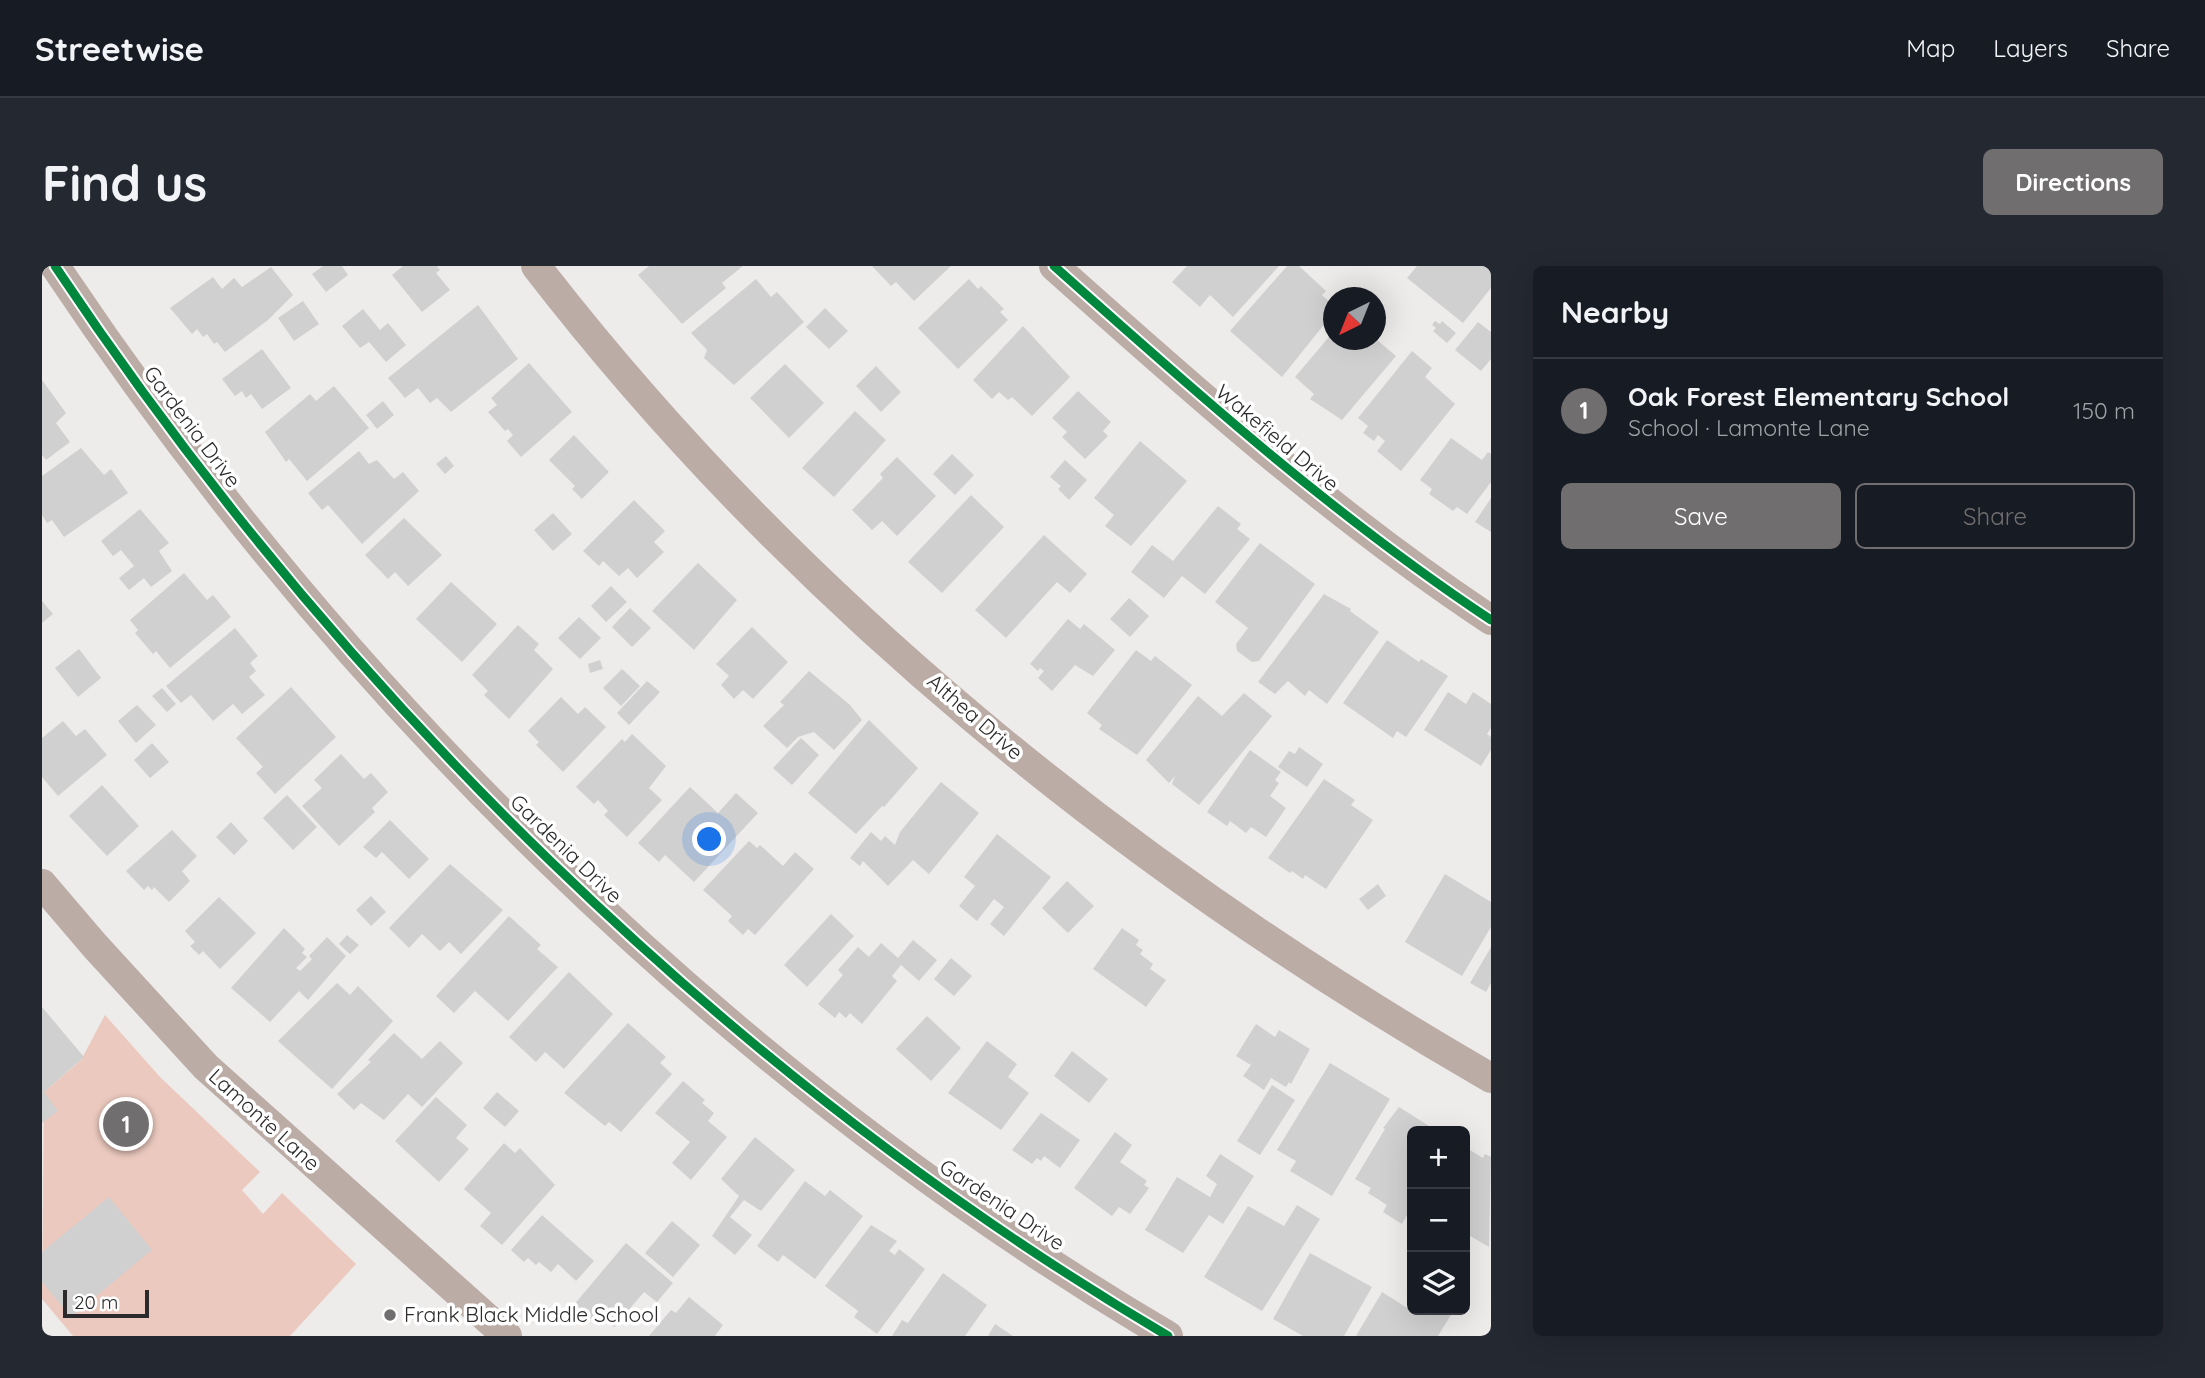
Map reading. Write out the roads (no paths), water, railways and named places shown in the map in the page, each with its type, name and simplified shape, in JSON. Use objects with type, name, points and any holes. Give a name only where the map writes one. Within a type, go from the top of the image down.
[{"type":"street","name":"Gardenia Drive","points":[[55,266],[177,441],[300,593],[397,704],[543,854],[657,961],[850,1120],[971,1208],[1168,1336]]},
{"type":"street","name":"Althea Drive","points":[[536,266],[653,408],[726,485],[820,580],[983,726],[1095,817],[1272,943],[1405,1028],[1491,1078]]},
{"type":"street","name":"Wakefield Drive","points":[[1054,266],[1215,410],[1343,516],[1491,620]]},
{"type":"street","name":"Lamonte Lane","points":[[42,884],[95,946],[206,1066],[507,1336]]},
{"type":"place","name":"Oak Forest Elementary School","points":[[126,1124]]},
{"type":"place","name":"Frank Black Middle School","points":[[390,1315]]}]
